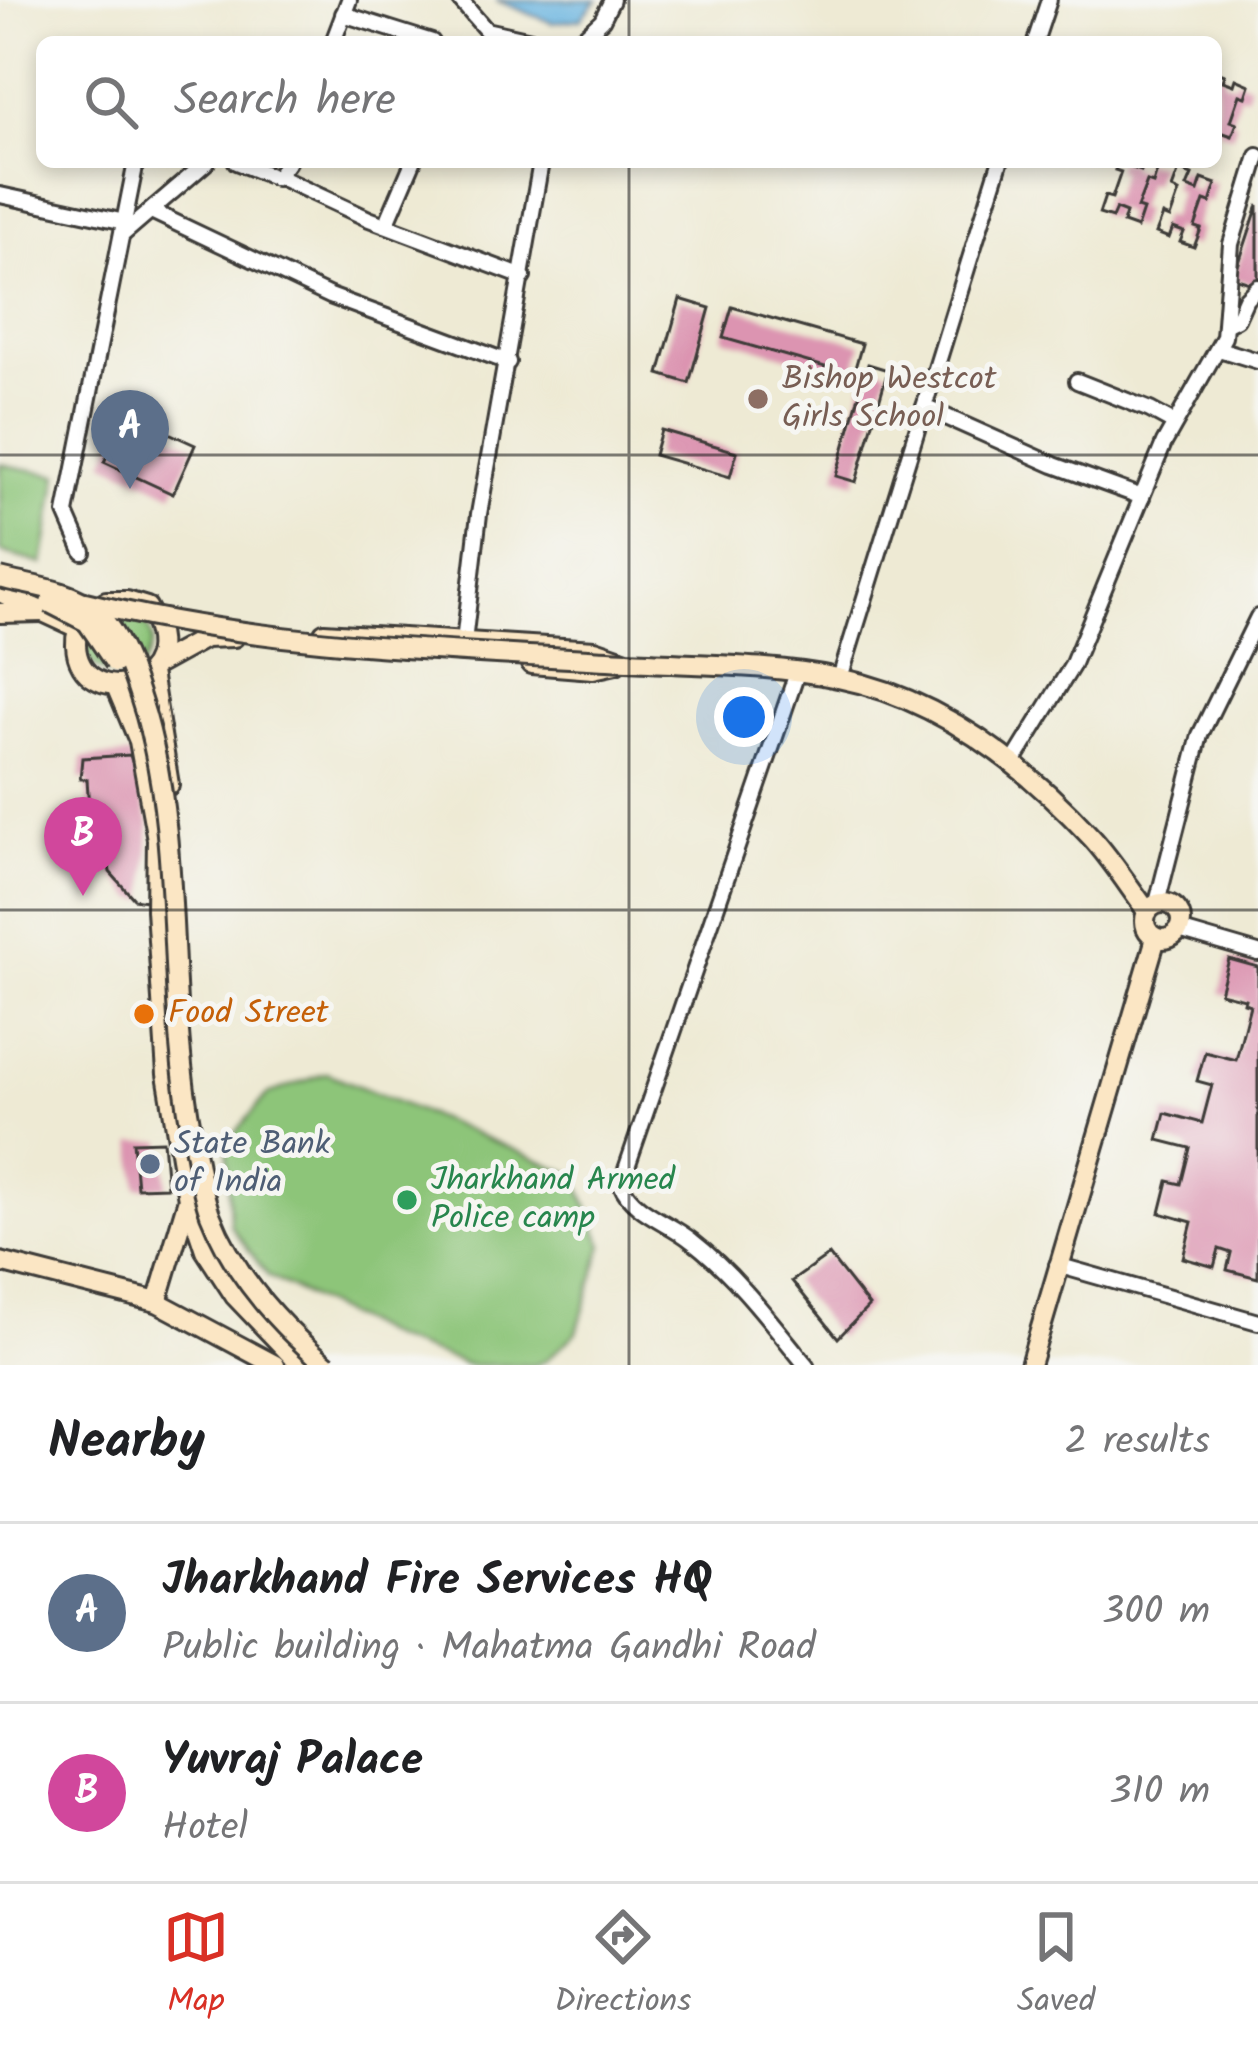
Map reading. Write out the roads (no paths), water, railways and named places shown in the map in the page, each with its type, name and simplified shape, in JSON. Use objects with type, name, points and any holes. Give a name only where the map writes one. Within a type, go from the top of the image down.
[{"type":"main road","points":[[0,582],[267,629],[595,650],[626,661]]},
{"type":"main road","points":[[0,582],[166,622],[258,635],[840,678],[938,715],[1013,762],[1093,839],[1152,907],[1175,907],[1181,918],[1179,931],[1169,939],[1156,938],[1147,930],[1152,907]]},
{"type":"main road","points":[[0,582],[78,628]]},
{"type":"main road","points":[[0,582],[80,615],[103,642],[123,678],[143,736],[158,812],[171,1051],[194,1195],[211,1240],[244,1294],[305,1365]]},
{"type":"main road","points":[[80,601],[102,618],[125,656],[161,778],[182,1069],[211,1215],[220,1237],[274,1314],[327,1365]]},
{"type":"main road","points":[[127,601],[106,601],[89,611],[78,628],[76,648],[82,667],[97,680],[116,686],[135,683],[205,638],[218,635],[593,670],[626,661]]},
{"type":"main road","points":[[147,607],[158,625],[162,645],[153,669],[169,785],[187,1044],[211,1189],[225,1234],[278,1310],[337,1365]]},
{"type":"main road","points":[[1,614],[47,612]]},
{"type":"main road","points":[[116,686],[139,741],[157,839],[163,1033],[188,1199],[205,1250],[235,1296],[305,1365]]},
{"type":"main road","points":[[1030,1365],[1156,938]]},
{"type":"main road","points":[[157,1301],[188,1199]]},
{"type":"main road","points":[[0,1262],[157,1301],[275,1365]]},
{"type":"street","points":[[460,0],[486,30],[513,36]]},
{"type":"street","points":[[585,36],[602,20],[613,0]]},
{"type":"street","points":[[1037,36],[1049,0]]},
{"type":"street","points":[[335,36],[346,7],[417,36]]},
{"type":"street","points":[[1013,762],[1072,665],[1174,423],[1219,349],[1227,324],[1231,244],[1258,158]]},
{"type":"street","points":[[82,552],[66,513],[135,168]]},
{"type":"street","points":[[0,195],[123,228],[151,211],[200,168]]},
{"type":"street","points":[[253,168],[523,277]]},
{"type":"street","points":[[279,177],[284,168]]},
{"type":"street","points":[[386,225],[410,168]]},
{"type":"street","points":[[464,642],[479,514],[541,168]]},
{"type":"street","points":[[840,678],[998,168]]},
{"type":"street","points":[[151,211],[330,296],[508,362]]},
{"type":"street","points":[[1227,324],[1236,322],[1246,299],[1258,287]]},
{"type":"street","points":[[1219,349],[1258,361]]},
{"type":"street","points":[[1076,381],[1174,423]]},
{"type":"street","points":[[924,407],[1054,465],[1142,497]]},
{"type":"street","points":[[1152,907],[1200,735],[1258,617]]},
{"type":"street","points":[[797,673],[621,1184],[631,1202],[679,1231],[721,1267],[806,1365]]},
{"type":"street","points":[[1179,931],[1258,953]]},
{"type":"street","points":[[1057,1265],[1258,1322]]},
{"type":"water","points":[[496,0],[597,0],[581,19],[552,23]]},
{"type":"place","name":"Bishop Westcot Girls School","points":[[758,399]]},
{"type":"place","name":"Jharkhand Fire Services HQ","points":[[130,489]]},
{"type":"place","name":"Yuvraj Palace","points":[[83,896]]},
{"type":"place","name":"Food Street","points":[[144,1014]]},
{"type":"place","name":"State Bank of India","points":[[150,1164]]},
{"type":"place","name":"Jharkhand Armed Police camp","points":[[407,1200]]}]
